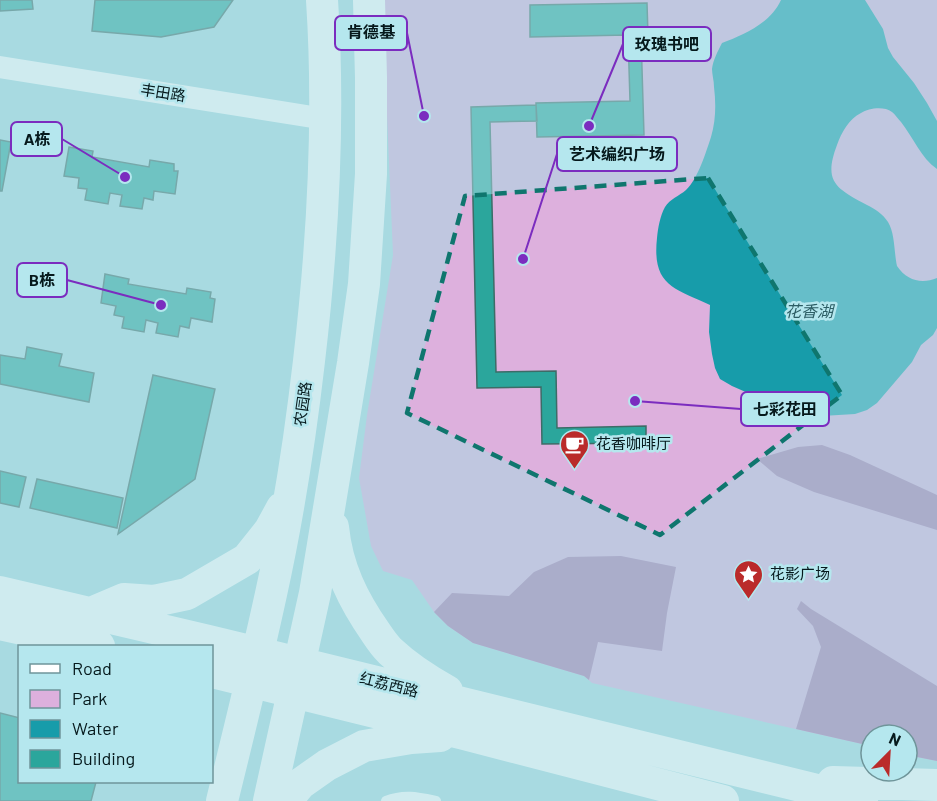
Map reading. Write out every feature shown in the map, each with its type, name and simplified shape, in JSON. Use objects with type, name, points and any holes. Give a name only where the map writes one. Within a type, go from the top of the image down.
[{"type":"main road","name":"农园路","points":[[222,801],[272,592],[291,491],[305,394],[318,284],[325,170],[326,84],[322,0]]},
{"type":"main road","points":[[269,801],[315,593],[364,284],[371,174],[369,0]]},
{"type":"main road","points":[[93,638],[124,599],[154,601],[187,594],[247,559],[270,530],[291,491]]},
{"type":"main road","points":[[286,801],[300,784],[327,765],[364,746],[411,738],[467,720],[426,680],[388,650],[362,614],[347,585],[335,547],[330,506]]},
{"type":"main road","name":"红荔西路","points":[[0,592],[93,638]]},
{"type":"main road","name":"红荔西路","points":[[0,624],[131,645]]},
{"type":"main road","name":"红荔西路","points":[[213,660],[254,668],[467,720],[777,780],[862,801]]},
{"type":"main road","name":"红荔西路","points":[[213,672],[254,668]]},
{"type":"main road","name":"红荔西路","points":[[467,720],[723,801]]},
{"type":"main road","name":"红荔西路","points":[[777,780],[937,785]]},
{"type":"main road","points":[[213,783],[215,801]]},
{"type":"street","name":"丰田路","points":[[0,67],[325,119]]},
{"type":"lane","points":[[386,801],[410,796],[436,801]]},
{"type":"highlighted area","points":[[708,178],[842,395],[660,535],[407,413],[465,196]]},
{"type":"green space","points":[[382,0],[937,0],[937,761],[919,757],[919,723],[859,723],[859,743],[592,683],[584,676],[473,643],[448,626],[434,612],[412,580],[383,571],[371,546],[359,478],[393,255]]},
{"type":"shaded area","points":[[822,445],[850,455],[937,495],[937,530],[814,492],[777,476],[757,459],[798,447]]},
{"type":"shaded area","points":[[621,556],[676,567],[662,651],[598,642],[589,680],[584,676],[473,643],[448,626],[434,612],[452,593],[509,596],[534,572],[568,557]]},
{"type":"shaded area","points":[[801,601],[937,686],[937,761],[919,757],[919,723],[859,723],[859,743],[796,729],[821,647],[813,626],[797,609]]},
{"type":"water","name":"花香湖","points":[[781,0],[865,0],[883,29],[893,57],[914,83],[937,121],[937,169],[922,153],[894,114],[881,108],[864,111],[853,119],[841,136],[833,158],[832,176],[840,188],[879,212],[888,222],[893,237],[897,266],[901,271],[910,278],[920,281],[937,278],[937,328],[933,335],[921,345],[912,362],[877,403],[855,414],[804,415],[785,409],[720,379],[715,368],[709,332],[710,305],[685,294],[668,283],[658,266],[657,238],[663,211],[669,202],[686,190],[694,179],[711,137],[715,105],[712,69],[717,52],[722,43],[763,22]]},
{"type":"building","points":[[0,0],[32,0],[33,9],[0,11]]},
{"type":"building","points":[[95,0],[233,0],[214,27],[161,37],[92,31]]},
{"type":"building","points":[[647,3],[648,35],[641,35],[644,135],[537,137],[536,103],[630,101],[628,35],[530,37],[530,5]]},
{"type":"building","points":[[536,105],[537,121],[490,122],[496,372],[556,371],[557,428],[646,426],[646,443],[542,444],[541,387],[477,388],[471,107]]},
{"type":"building","points":[[0,140],[11,142],[2,191],[0,191]]},
{"type":"building","points":[[69,147],[93,151],[92,157],[149,167],[150,160],[174,164],[174,171],[178,171],[175,194],[154,191],[153,200],[144,198],[142,209],[120,206],[122,195],[110,193],[108,204],[85,200],[87,189],[78,188],[79,178],[64,176]]},
{"type":"building","points":[[105,274],[129,279],[128,284],[186,294],[187,288],[211,292],[210,298],[215,299],[212,322],[191,318],[189,328],[180,326],[178,337],[156,333],[158,323],[146,320],[144,332],[122,328],[124,317],[114,315],[116,306],[101,303]]},
{"type":"building","points":[[27,347],[62,354],[59,366],[94,373],[89,402],[0,384],[0,355],[25,359]]},
{"type":"building","points":[[153,375],[215,389],[195,479],[118,534]]},
{"type":"building","points":[[0,471],[26,477],[19,507],[0,503]]},
{"type":"building","points":[[37,479],[123,498],[117,528],[30,508]]},
{"type":"building","points":[[0,713],[18,718],[18,783],[96,783],[91,801],[0,801]]},
{"type":"place","name":"肯德基","points":[[424,116]]},
{"type":"place","name":"玫瑰书吧","points":[[589,126]]},
{"type":"place","name":"A栋","points":[[125,177]]},
{"type":"place","name":"艺术编织广场","points":[[523,259]]},
{"type":"place","name":"B栋","points":[[161,305]]},
{"type":"place","name":"七彩花田","points":[[635,401]]},
{"type":"place","name":"花香咖啡厅","points":[[575,470]]},
{"type":"place","name":"花影广场","points":[[749,600]]}]
